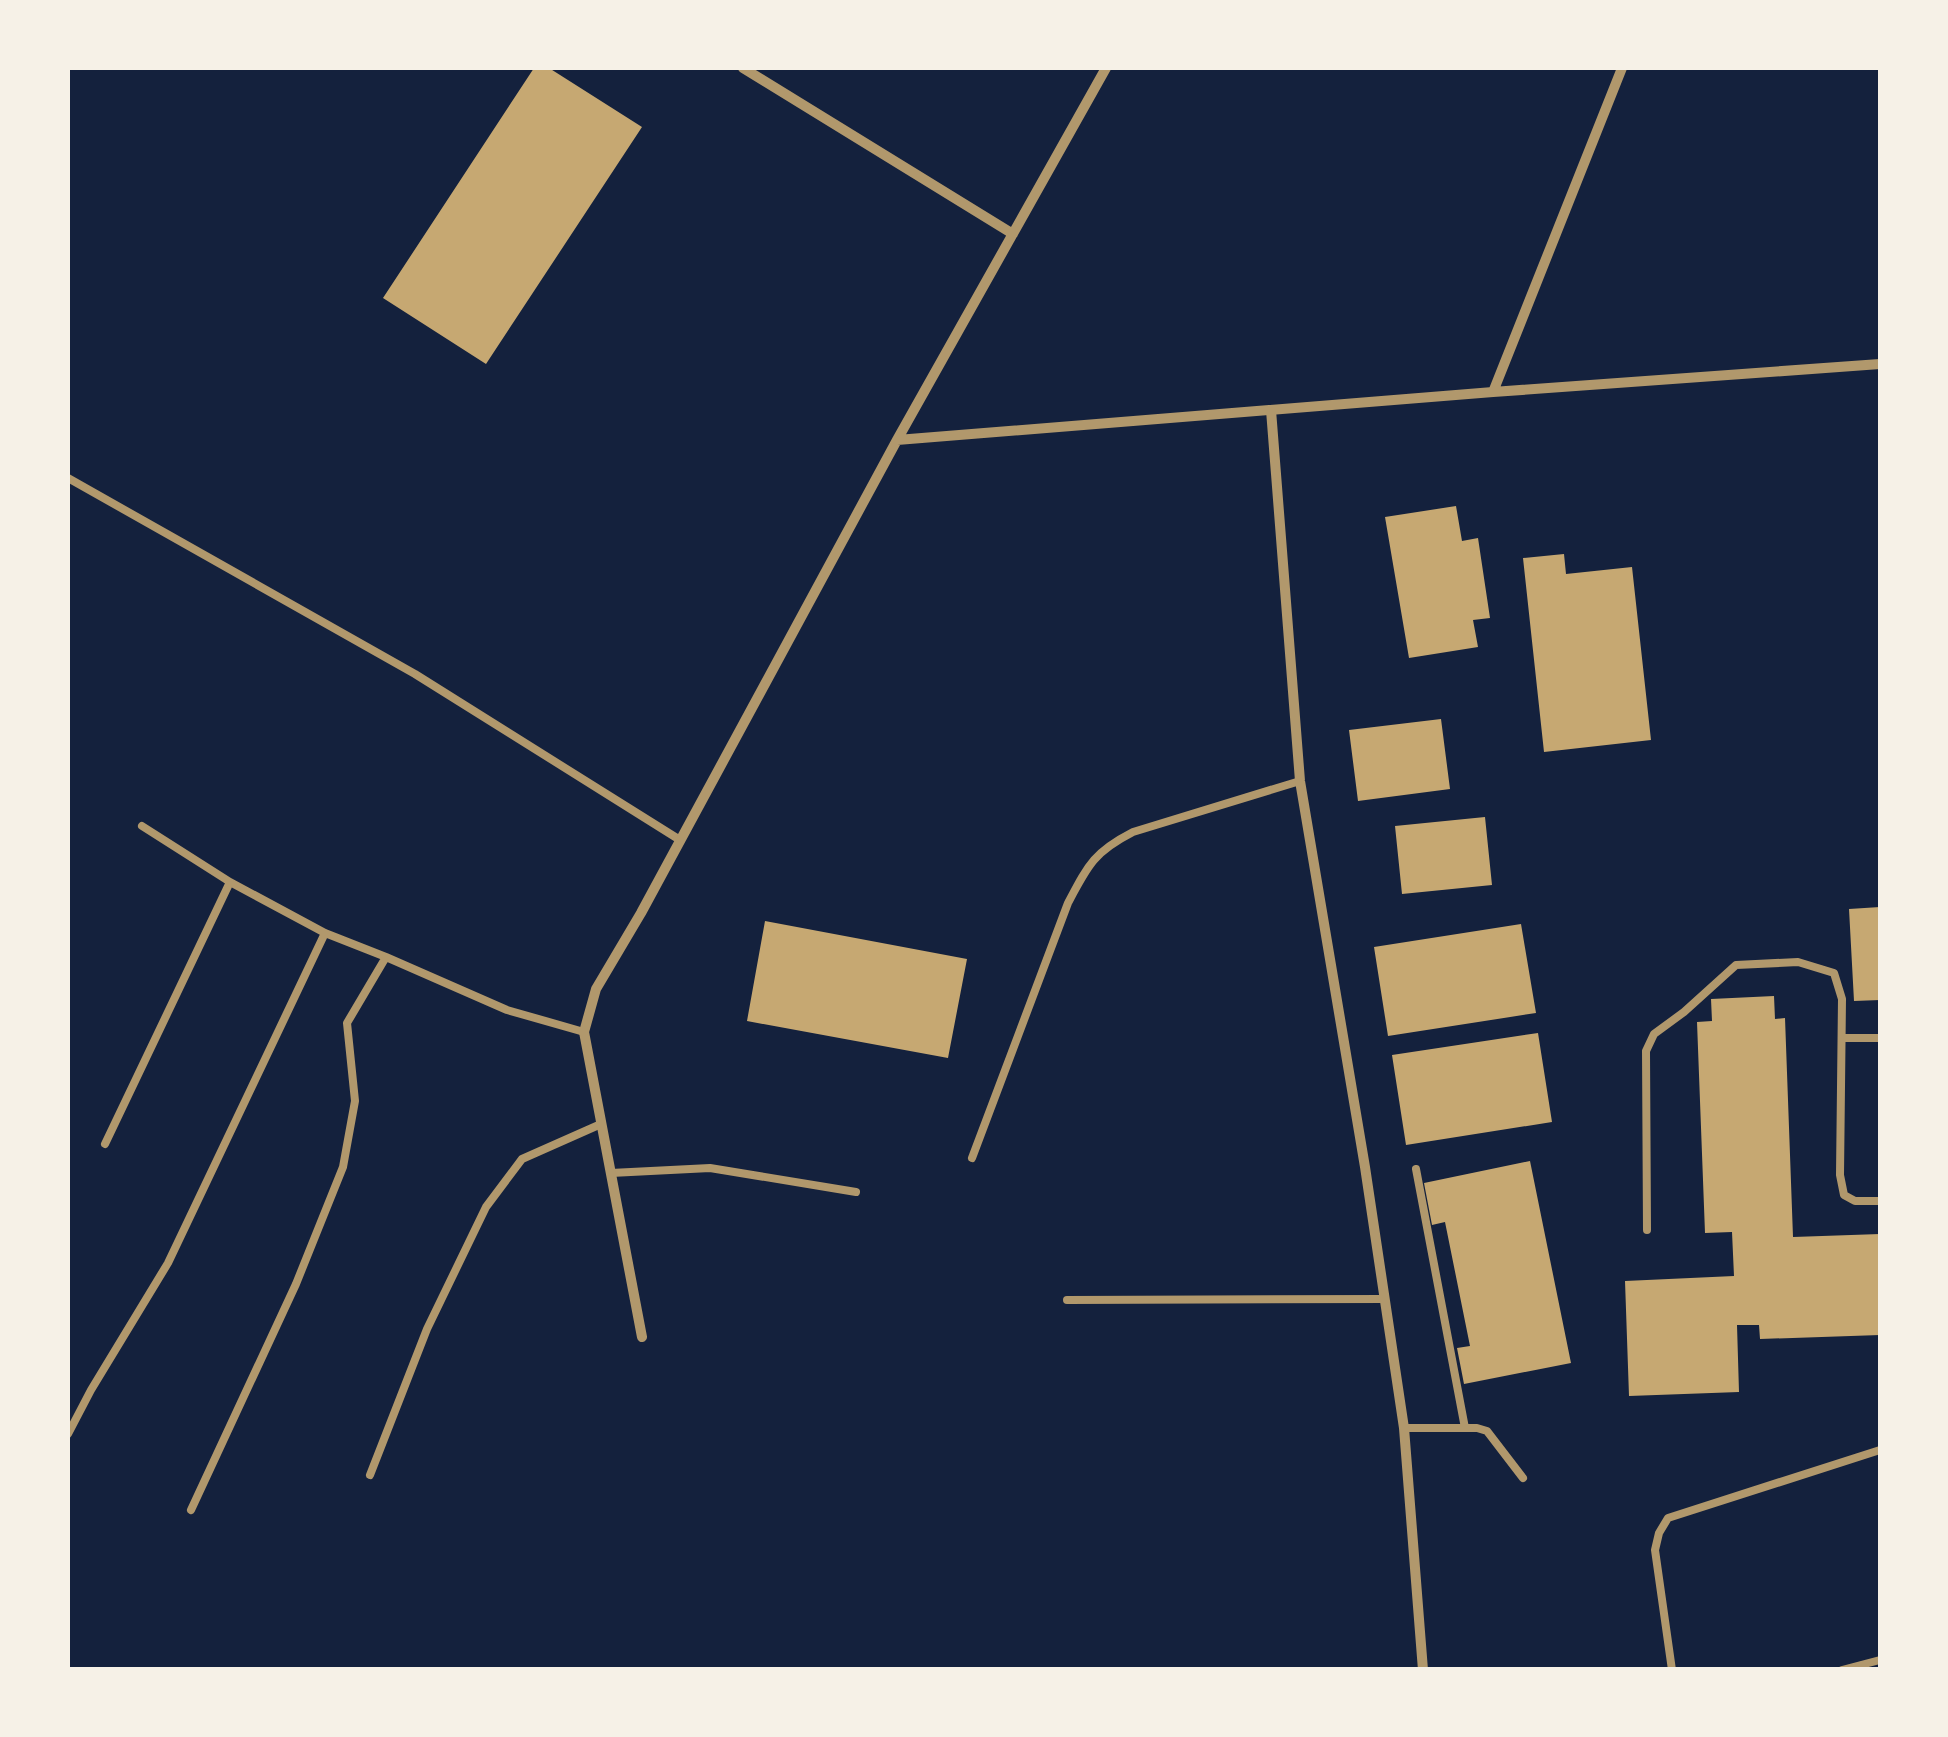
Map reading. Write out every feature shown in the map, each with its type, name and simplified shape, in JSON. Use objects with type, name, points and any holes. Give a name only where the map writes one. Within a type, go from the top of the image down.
[{"type":"street","points":[[743,68],[1013,234]]},
{"type":"street","points":[[642,1337],[584,1032],[596,989],[641,914],[897,440],[1106,68]]},
{"type":"street","points":[[1492,392],[1622,68]]},
{"type":"street","points":[[897,440],[1880,364]]},
{"type":"street","points":[[1271,410],[1300,781],[1404,1428],[1423,1670]]},
{"type":"lane","points":[[69,482],[414,674],[680,840]]},
{"type":"lane","points":[[972,1158],[1068,903],[1089,864],[1108,845],[1133,832],[1300,781]]},
{"type":"lane","points":[[142,826],[230,882],[325,934],[507,1010],[584,1032]]},
{"type":"lane","points":[[105,1144],[230,882]]},
{"type":"lane","points":[[68,1434],[168,1263],[325,934]]},
{"type":"lane","points":[[191,1510],[296,1284],[343,1168],[355,1101],[347,1023],[386,957]]},
{"type":"lane","points":[[1647,1230],[1646,1051],[1654,1034],[1736,965],[1798,962],[1834,973],[1842,999],[1840,1175],[1844,1195],[1854,1201],[1880,1201]]},
{"type":"lane","points":[[1843,1038],[1880,1038]]},
{"type":"lane","points":[[370,1476],[427,1329],[486,1207],[522,1159],[602,1124]]},
{"type":"lane","points":[[611,1172],[710,1168],[856,1192]]},
{"type":"lane","points":[[1416,1169],[1464,1428]]},
{"type":"lane","points":[[1067,1300],[1385,1299]]},
{"type":"lane","points":[[1404,1428],[1487,1431],[1523,1478]]},
{"type":"lane","points":[[1672,1670],[1655,1550],[1668,1518],[1880,1450]]},
{"type":"lane","points":[[1842,1670],[1880,1660]]},
{"type":"building","points":[[534,68],[549,68],[642,127],[486,364],[383,298]]},
{"type":"building","points":[[1456,506],[1462,541],[1478,538],[1490,618],[1473,620],[1478,647],[1409,658],[1385,517]]},
{"type":"building","points":[[1564,554],[1566,574],[1632,567],[1651,740],[1544,752],[1523,558]]},
{"type":"building","points":[[1441,719],[1450,789],[1358,801],[1349,730]]},
{"type":"building","points":[[1485,817],[1492,885],[1402,894],[1395,826]]},
{"type":"building","points":[[1880,907],[1880,1000],[1854,1001],[1849,909]]},
{"type":"building","points":[[765,921],[967,959],[948,1058],[747,1021]]},
{"type":"building","points":[[1521,924],[1536,1013],[1388,1036],[1374,947]]},
{"type":"building","points":[[1774,996],[1775,1019],[1785,1018],[1793,1237],[1880,1234],[1880,1335],[1760,1339],[1759,1325],[1737,1325],[1739,1392],[1629,1396],[1625,1281],[1734,1276],[1732,1232],[1705,1233],[1697,1022],[1712,1021],[1711,999]]},
{"type":"building","points":[[1538,1033],[1552,1122],[1406,1145],[1392,1055]]},
{"type":"building","points":[[1530,1161],[1571,1363],[1464,1384],[1457,1348],[1470,1346],[1445,1222],[1432,1225],[1424,1183]]}]
